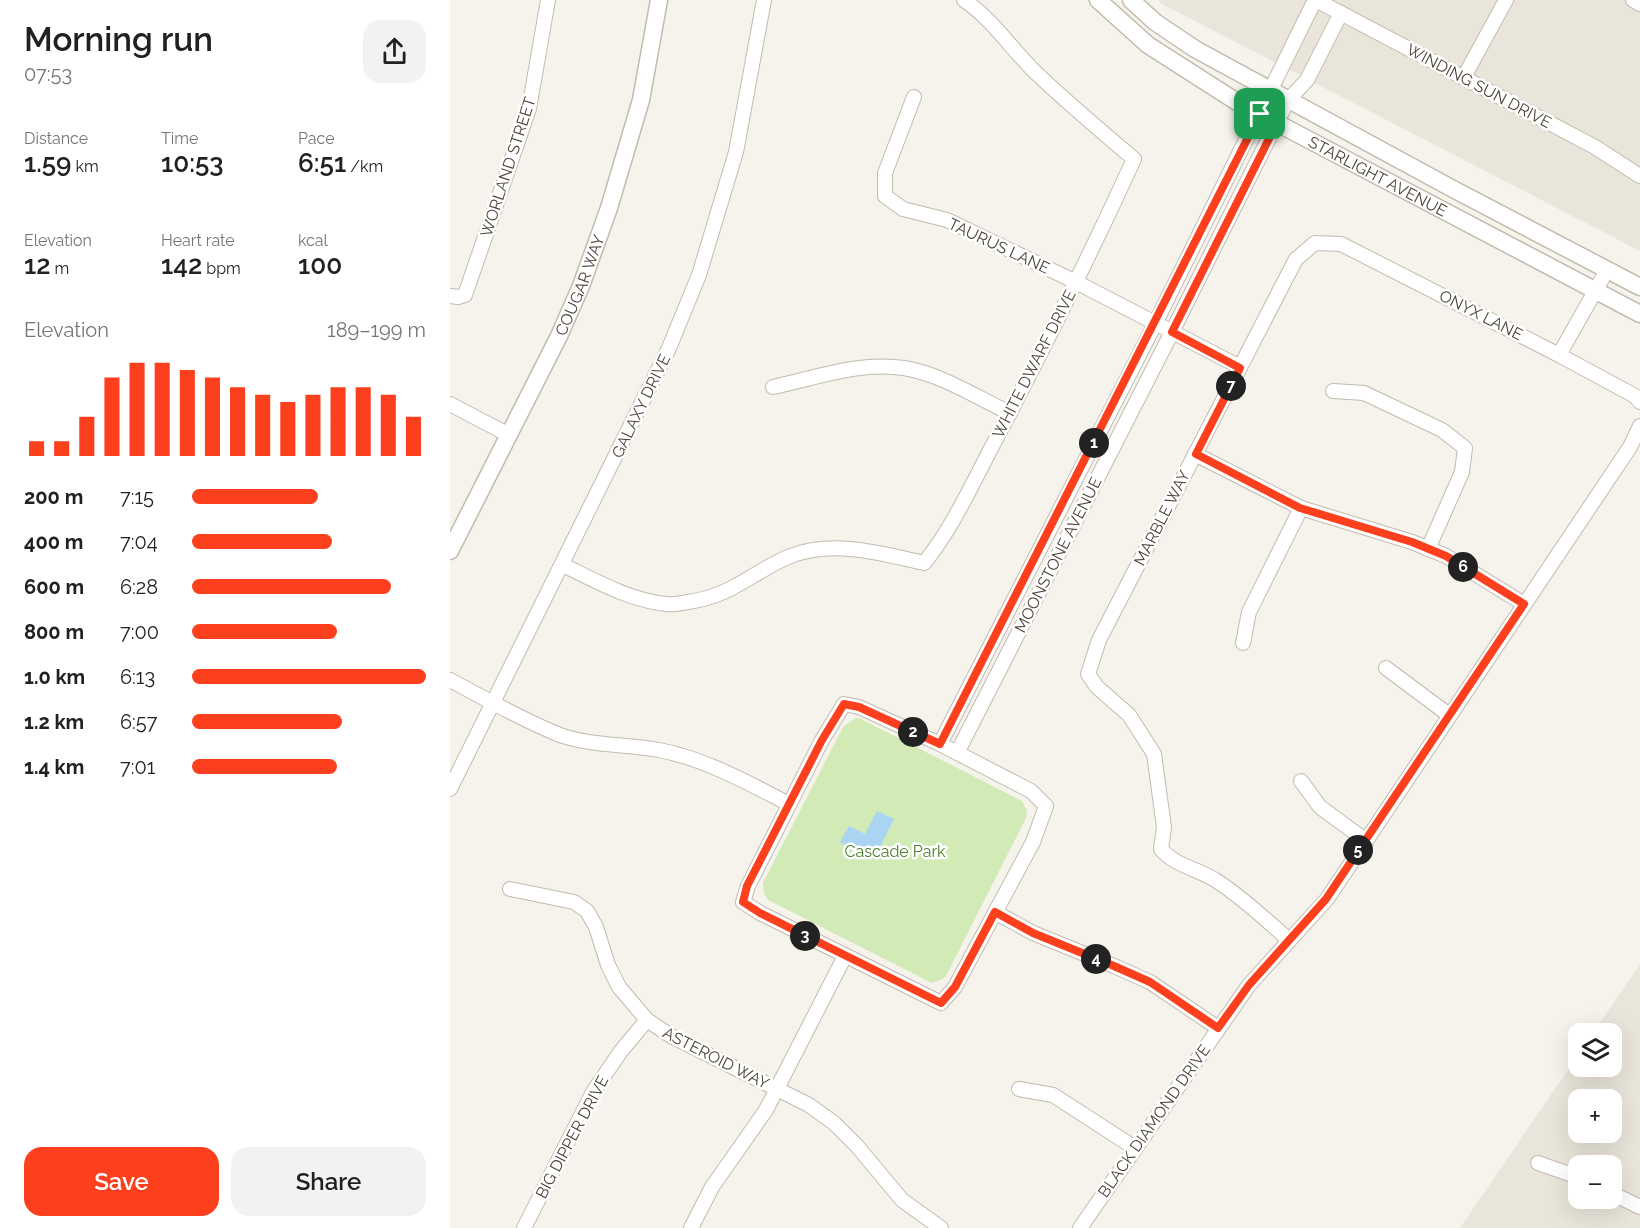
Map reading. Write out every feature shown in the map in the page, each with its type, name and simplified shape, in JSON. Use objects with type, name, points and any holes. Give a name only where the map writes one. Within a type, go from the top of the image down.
[{"type":"street","name":"WORLAND STREET","points":[[450,296],[465,295],[529,109],[548,0]]},
{"type":"street","name":"COUGAR WAY","points":[[450,552],[559,336],[581,286],[609,208],[641,100],[659,0]]},
{"type":"street","name":"GALAXY DRIVE","points":[[450,789],[669,348],[699,275],[736,152],[764,0]]},
{"type":"street","name":"WHITE DWARF DRIVE","points":[[563,565],[631,597],[667,605],[705,600],[732,590],[789,557],[815,550],[846,548],[924,563],[941,542],[1010,413],[1076,282],[1134,159],[1031,69],[1001,34],[964,0]]},
{"type":"street","name":"STARLIGHT AVENUE","points":[[1098,0],[1148,45],[1237,102],[1640,314]]},
{"type":"street","name":"STARLIGHT AVENUE","points":[[1131,0],[1155,22],[1195,49],[1640,287]]},
{"type":"street","name":"MOONSTONE AVENUE","points":[[940,744],[1155,324],[1316,0]]},
{"type":"street","name":"WINDING SUN DRIVE","points":[[1316,0],[1595,147],[1640,176]]},
{"type":"street","points":[[1464,77],[1506,0]]},
{"type":"street","points":[[1633,0],[1640,4]]},
{"type":"street","name":"MOONSTONE AVENUE","points":[[957,753],[1288,100],[1307,80],[1341,14]]},
{"type":"street","name":"TAURUS LANE","points":[[914,97],[885,173],[885,196],[903,209],[947,220],[1076,282],[1240,368]]},
{"type":"street","name":"ONYX LANE","points":[[1315,243],[1341,244],[1559,355],[1635,396],[1640,402]]},
{"type":"street","name":"MARBLE WAY","points":[[1288,940],[1246,901],[1215,879],[1169,858],[1161,849],[1164,827],[1154,754],[1129,715],[1097,687],[1088,674],[1099,640],[1296,259],[1315,243]]},
{"type":"street","points":[[1559,355],[1607,270]]},
{"type":"street","points":[[773,387],[860,368],[904,368],[934,377],[1010,413]]},
{"type":"street","points":[[1333,391],[1364,393],[1442,430],[1465,448],[1462,472],[1428,549]]},
{"type":"street","points":[[450,404],[509,435]]},
{"type":"street","name":"BLACK DIAMOND DRIVE","points":[[1080,1228],[1249,985],[1326,899],[1630,447],[1640,426]]},
{"type":"street","points":[[1196,454],[1300,508],[1446,556],[1524,604]]},
{"type":"street","points":[[1243,643],[1249,612],[1300,508]]},
{"type":"street","points":[[1386,668],[1449,715]]},
{"type":"street","points":[[450,680],[562,735],[592,742],[660,750],[695,760],[731,774],[789,804]]},
{"type":"street","points":[[844,704],[859,707],[940,744],[1031,791],[1046,806],[1033,842],[955,987],[941,1003],[760,913],[743,902],[747,886],[822,740],[844,704]]},
{"type":"street","points":[[1301,782],[1320,807],[1365,840]]},
{"type":"street","name":"ASTEROID WAY","points":[[510,889],[574,902],[588,911],[619,987],[647,1020],[671,1036],[809,1105],[834,1123],[857,1146],[902,1200],[941,1228]]},
{"type":"street","points":[[995,912],[1033,933],[1150,982],[1218,1028]]},
{"type":"street","points":[[691,1228],[712,1187],[766,1110],[845,956]]},
{"type":"street","name":"BIG DIPPER DRIVE","points":[[524,1228],[593,1092],[621,1051],[647,1020]]},
{"type":"street","points":[[1019,1089],[1053,1095],[1135,1148]]},
{"type":"street","points":[[1538,1163],[1568,1174]]},
{"type":"street","points":[[1622,1198],[1640,1207]]},
{"type":"shaded area","points":[[1158,0],[1640,0],[1640,251],[1162,4]]},
{"type":"shaded area","points":[[1640,964],[1640,1228],[1460,1228],[1568,1070],[1568,1077],[1622,1077],[1622,1023],[1600,1023]]},
{"type":"green space","name":"Cascade Park","points":[[856,718],[1022,801],[1027,811],[1026,818],[946,976],[932,983],[768,900],[764,893],[763,883],[843,727]]},
{"type":"water","points":[[877,811],[894,819],[874,859],[840,842],[849,826],[865,834]]},
{"type":"route","points":[[1260,114],[1277,123],[1172,332],[1240,368],[1196,454],[1300,508],[1412,542],[1446,556],[1524,604],[1326,899],[1249,985],[1218,1028],[1150,982],[1066,948],[995,912],[955,987],[941,1003],[760,913],[743,902],[747,886],[822,740],[844,704],[859,707],[940,744],[1260,114]]}]
